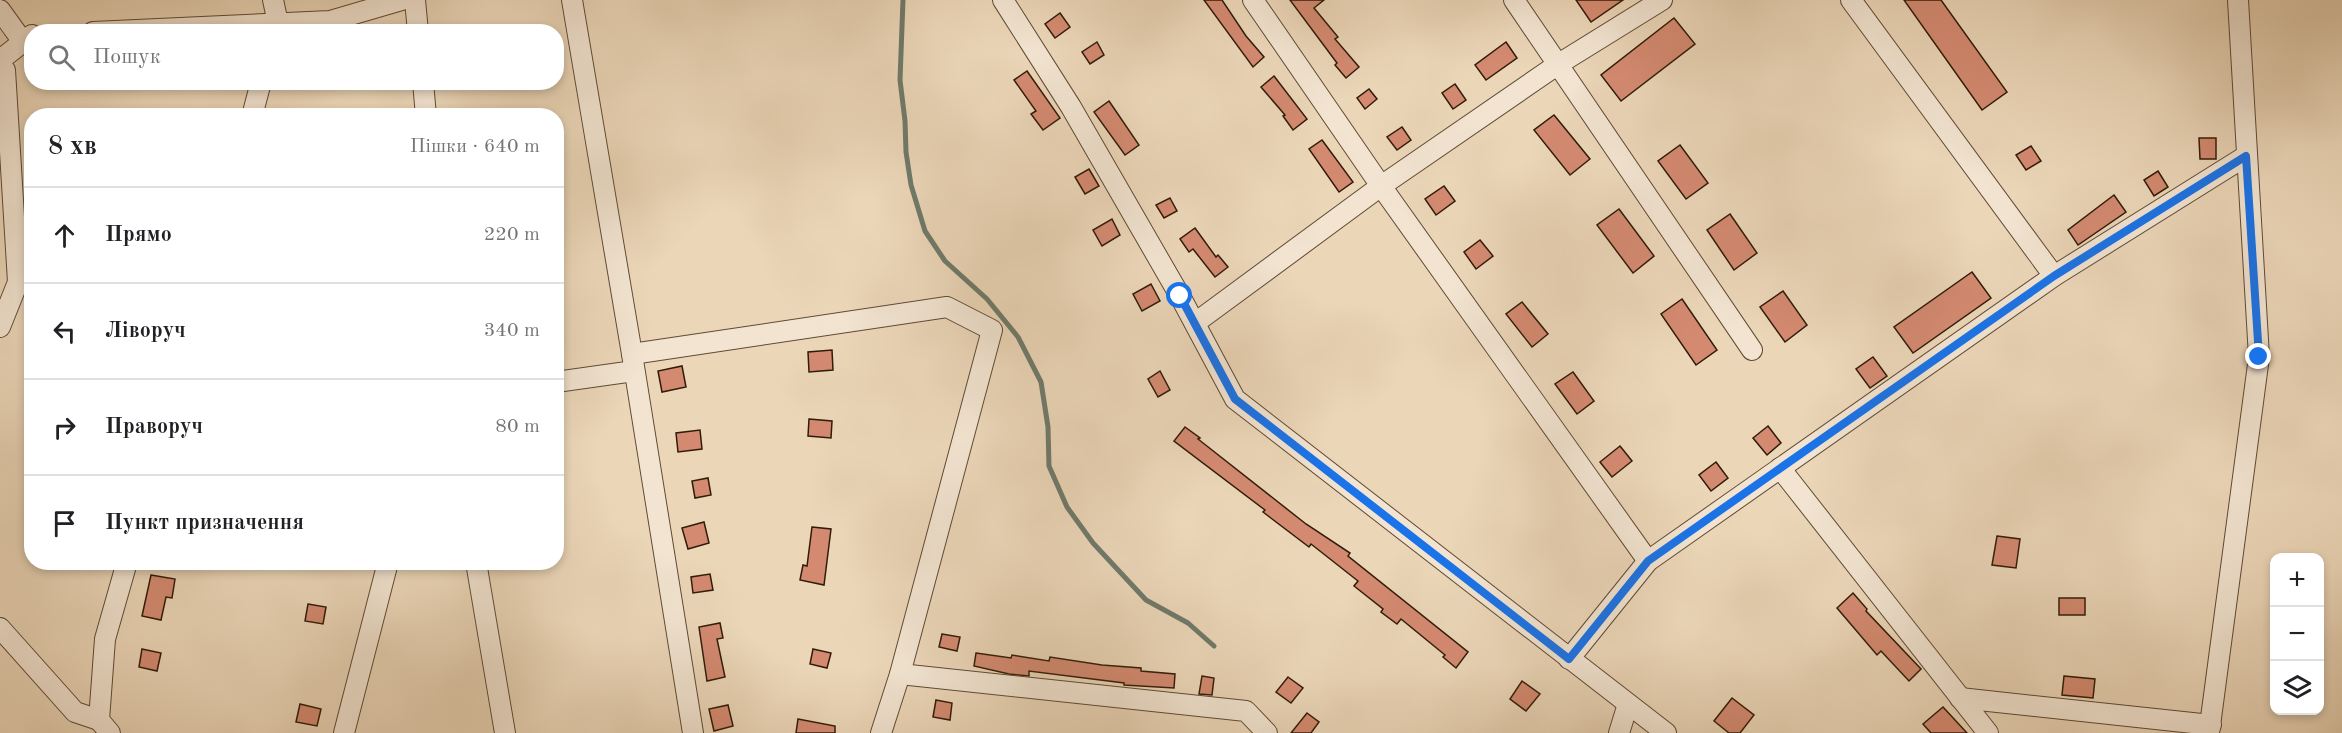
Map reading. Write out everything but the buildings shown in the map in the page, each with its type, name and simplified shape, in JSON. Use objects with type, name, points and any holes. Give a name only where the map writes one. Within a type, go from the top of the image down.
[{"type":"street","points":[[273,0],[277,24]]},
{"type":"street","points":[[304,24],[330,21],[402,0]]},
{"type":"street","points":[[416,0],[418,24]]},
{"type":"street","points":[[572,0],[693,733]]},
{"type":"street","points":[[1003,0],[1071,107],[1195,323],[1235,399],[1666,733]]},
{"type":"street","points":[[1253,0],[1381,186],[1648,561]]},
{"type":"street","points":[[1514,0],[1752,350]]},
{"type":"street","points":[[1195,323],[1381,186],[1557,65],[1662,0]]},
{"type":"street","points":[[1851,0],[2054,276]]},
{"type":"street","points":[[1960,698],[2210,729],[2259,357],[2238,0]]},
{"type":"street","points":[[0,10],[24,35]]},
{"type":"street","points":[[0,60],[24,40]]},
{"type":"street","points":[[0,69],[4,70],[18,282],[0,327]]},
{"type":"street","points":[[254,108],[259,90]]},
{"type":"street","points":[[424,90],[425,108]]},
{"type":"street","points":[[1569,659],[1648,561],[2054,276],[2246,156]]},
{"type":"street","points":[[564,380],[633,362],[947,307],[992,330],[900,674],[881,733]]},
{"type":"street","points":[[1780,468],[1988,733]]},
{"type":"street","points":[[0,628],[75,712],[105,726],[105,639],[125,570]]},
{"type":"street","points":[[344,733],[386,570]]},
{"type":"street","points":[[477,570],[506,733]]},
{"type":"street","points":[[900,674],[1246,711],[1267,733]]},
{"type":"street","points":[[1619,733],[1628,704]]},
{"type":"waterway","points":[[903,0],[900,80],[906,152],[911,185],[925,231],[945,261],[987,299],[1018,337],[1041,382],[1048,427],[1049,466],[1067,507],[1093,543],[1146,600],[1188,623],[1214,646]]},
{"type":"route","points":[[1180,296],[1235,399],[1569,659],[1648,561],[2054,276],[2246,156],[2259,357]]}]
